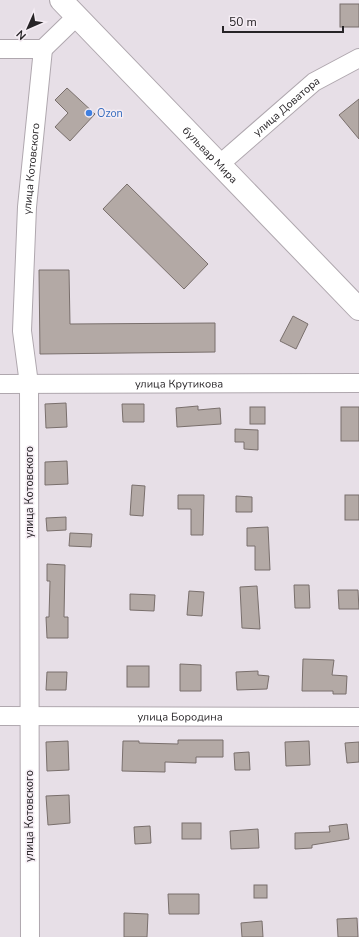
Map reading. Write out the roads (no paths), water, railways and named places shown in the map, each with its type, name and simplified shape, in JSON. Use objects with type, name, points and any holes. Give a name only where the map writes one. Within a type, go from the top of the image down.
[{"type":"main road","name":"бульвар Мира","points":[[62,0],[359,309]]},
{"type":"street","points":[[0,49],[43,49],[77,16]]},
{"type":"street","name":"улица Котовского","points":[[30,937],[29,384],[22,331],[27,207],[43,49]]},
{"type":"street","name":"улица Доватора","points":[[220,164],[314,82],[359,58]]},
{"type":"street","name":"улица Крутикова","points":[[0,384],[359,383]]},
{"type":"street","name":"улица Бородина","points":[[0,716],[359,717]]},
{"type":"place","name":"Ozon","points":[[89,113]]}]
